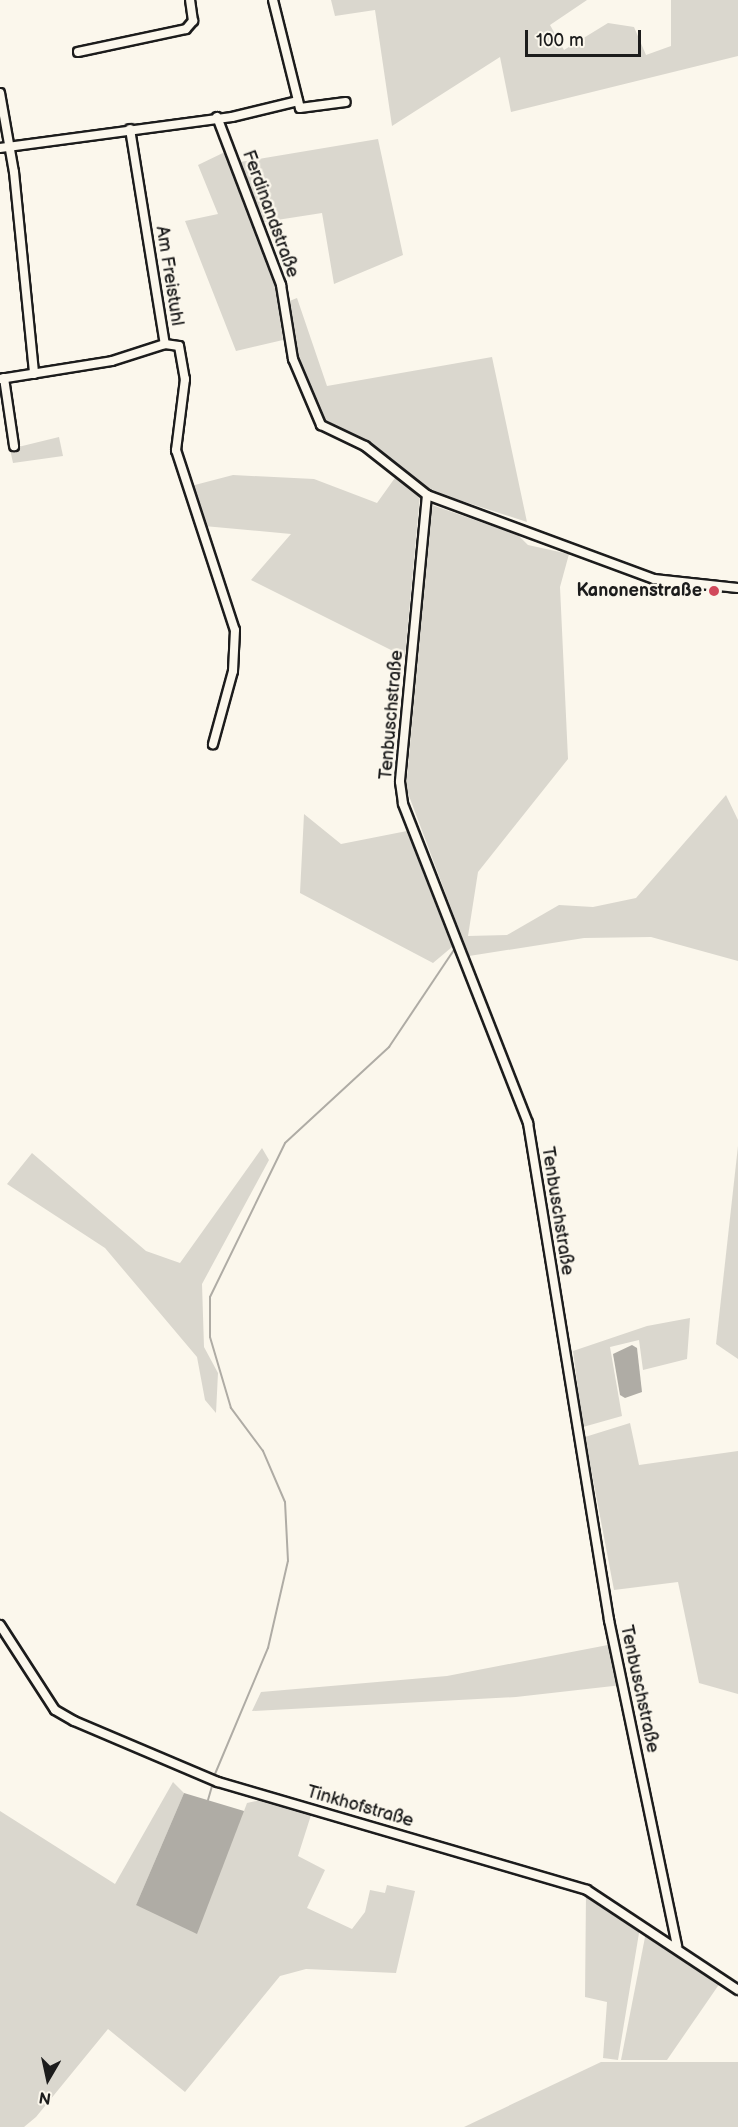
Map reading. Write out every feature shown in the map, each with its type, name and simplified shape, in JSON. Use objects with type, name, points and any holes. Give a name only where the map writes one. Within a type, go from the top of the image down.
[{"type":"street","points":[[78,52],[186,28],[194,21],[190,0]]},
{"type":"street","points":[[273,0],[298,101],[307,111],[346,102]]},
{"type":"street","points":[[0,93],[11,147],[34,374]]},
{"type":"street","points":[[0,148],[217,117],[298,101]]},
{"type":"street","name":"Ferdinandstraße","points":[[217,117],[281,285],[292,359],[321,425],[365,446],[427,495]]},
{"type":"street","name":"Am Freistuhl","points":[[130,129],[165,344],[179,346],[185,379],[177,415],[176,450],[235,630],[233,670],[213,744]]},
{"type":"street","points":[[14,446],[2,379],[112,361],[165,344]]},
{"type":"street","points":[[427,495],[654,579],[738,588]]},
{"type":"street","name":"Tenbuschstraße","points":[[427,495],[400,782],[403,804],[528,1123],[609,1620],[677,1946]]},
{"type":"street","name":"Tinkhofstraße","points":[[0,1625],[55,1710],[74,1721],[218,1782],[587,1890],[677,1946],[738,1990]]},
{"type":"shaded area","points":[[331,0],[587,0],[550,25],[564,50],[608,23],[634,27],[646,55],[671,46],[671,0],[738,0],[738,56],[511,112],[500,57],[392,126],[375,10],[335,16]]},
{"type":"shaded area","points":[[378,139],[403,255],[334,284],[322,213],[264,222],[240,162]]},
{"type":"shaded area","points":[[229,150],[276,288],[283,340],[236,351],[185,221],[218,214],[198,165]]},
{"type":"shaded area","points":[[297,298],[327,386],[492,357],[527,522],[428,490],[362,439],[320,417],[291,338],[287,302]]},
{"type":"shaded area","points":[[59,437],[63,456],[13,463],[10,449]]},
{"type":"shaded area","points":[[233,475],[314,479],[377,503],[397,475],[420,495],[405,657],[251,580],[291,534],[204,526],[191,486]]},
{"type":"shaded area","points":[[432,505],[518,535],[528,545],[569,554],[560,587],[568,759],[478,872],[468,936],[507,935],[559,905],[593,907],[636,898],[726,795],[738,820],[738,961],[651,937],[584,938],[469,956],[406,788]]},
{"type":"shaded area","points":[[304,814],[341,844],[407,831],[452,947],[433,963],[300,893]]},
{"type":"shaded area","points":[[738,1146],[738,1359],[716,1344]]},
{"type":"shaded area","points":[[262,1148],[269,1160],[202,1284],[204,1347],[218,1373],[216,1413],[205,1400],[197,1357],[105,1248],[7,1184],[32,1153],[146,1251],[180,1263]]},
{"type":"shaded area","points":[[690,1318],[687,1359],[643,1370],[639,1340],[610,1347],[622,1416],[583,1427],[573,1351],[647,1326]]},
{"type":"shaded area","points":[[632,1345],[637,1348],[642,1392],[625,1398],[620,1395],[613,1354]]},
{"type":"shaded area","points":[[630,1423],[639,1465],[738,1451],[738,1694],[699,1683],[678,1582],[614,1590],[585,1437]]},
{"type":"shaded area","points":[[613,1644],[622,1685],[516,1697],[252,1711],[261,1692],[447,1676]]},
{"type":"shaded area","points":[[173,1782],[184,1793],[136,1905],[244,1811],[247,1803],[261,1800],[312,1812],[298,1856],[325,1870],[307,1908],[352,1929],[365,1912],[370,1890],[385,1893],[387,1885],[415,1891],[396,1973],[306,1969],[280,1976],[185,2092],[108,2029],[36,2117],[24,2127],[0,2127],[0,1811],[115,1884]]},
{"type":"shaded area","points":[[184,1793],[244,1811],[197,1934],[136,1905]]},
{"type":"shaded area","points":[[586,1893],[640,1927],[618,2060],[603,2058],[607,2002],[585,1997]]},
{"type":"shaded area","points":[[646,1932],[720,1983],[667,2060],[621,2060]]},
{"type":"shaded area","points":[[601,2062],[738,2062],[738,2127],[464,2127]]},
{"type":"waterway","points":[[215,1774],[268,1648],[288,1561],[285,1502],[263,1451],[231,1408],[210,1337],[210,1297],[285,1143],[389,1047],[454,950]]},
{"type":"waterway","points":[[208,1800],[213,1783]]},
{"type":"place","name":"Kanonenstraße","points":[[714,591]]}]
